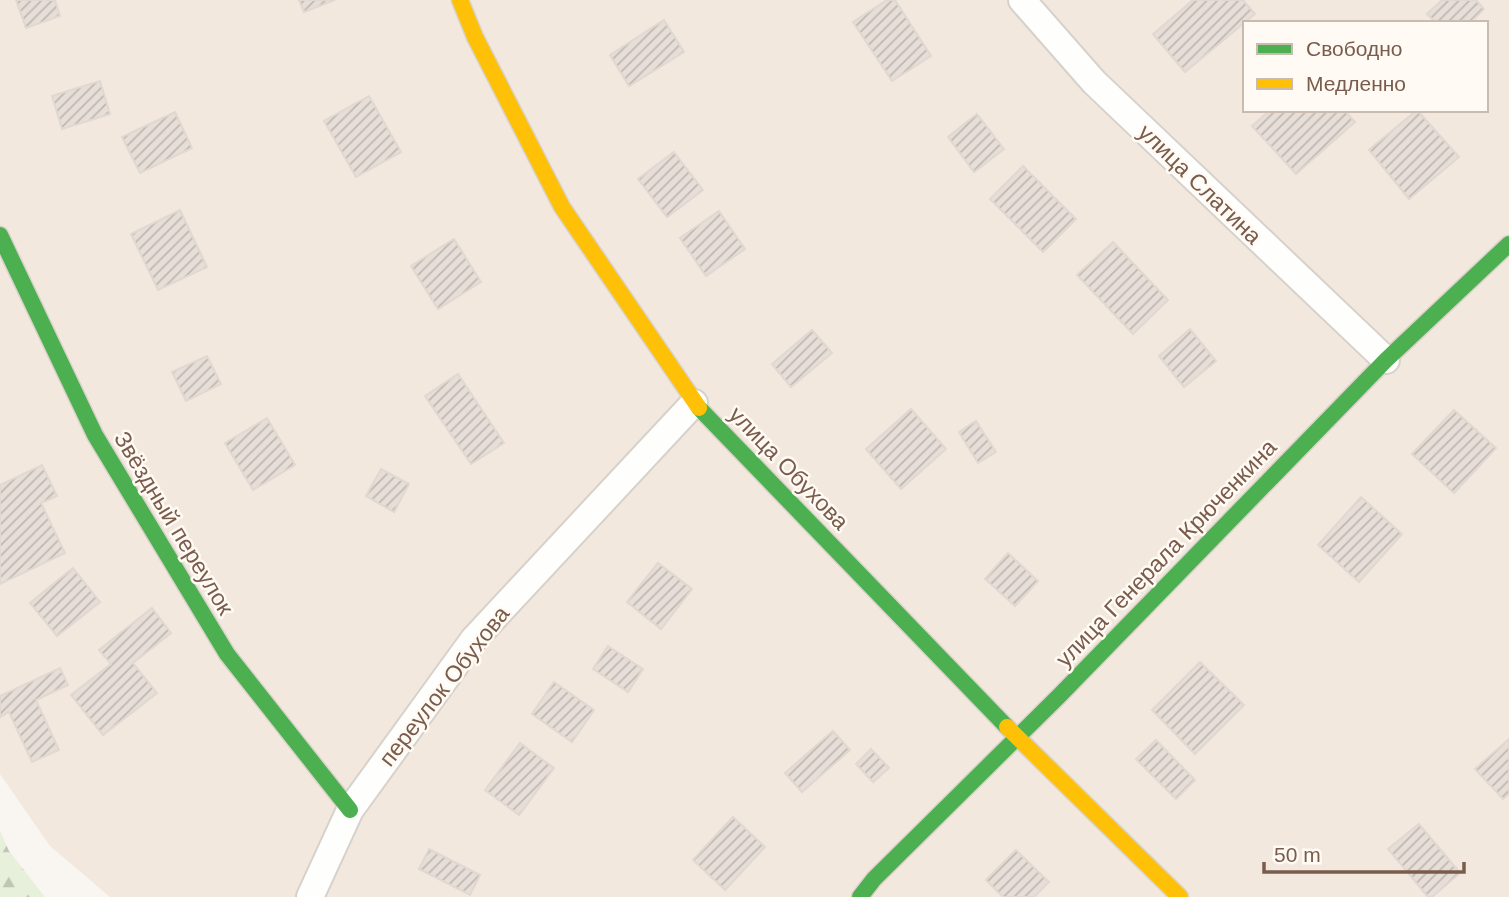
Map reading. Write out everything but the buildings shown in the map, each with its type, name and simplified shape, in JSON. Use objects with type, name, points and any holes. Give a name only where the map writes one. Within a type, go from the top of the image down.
[{"type":"street","name":"улица Обухова","points":[[460,0],[475,37],[562,207],[694,403],[1017,737],[1180,897]]},
{"type":"street","name":"улица Слатина","points":[[1022,0],[1094,82],[1385,360]]},
{"type":"street","name":"Звёздный переулок","points":[[0,236],[95,435],[226,654],[350,810]]},
{"type":"street","name":"улица Генерала Крюченкина","points":[[860,897],[874,879],[1017,737],[1385,360],[1509,244]]},
{"type":"street","name":"переулок Обухова","points":[[310,897],[350,810],[474,639],[694,403]]},
{"type":"shaded area","points":[[0,0],[1509,0],[1509,897],[110,897],[50,846],[0,774]]},
{"type":"green space","points":[[0,831],[9,851],[45,897],[0,897]]},
{"type":"traffic: fast","points":[[0,235],[95,435],[227,654],[350,810]]},
{"type":"traffic: fast","points":[[860,897],[874,879],[1060,695],[1386,360],[1509,244]]},
{"type":"traffic: fast","points":[[699,408],[1007,727]]},
{"type":"traffic: slow","points":[[460,0],[475,37],[562,207],[699,408]]},
{"type":"traffic: slow","points":[[1007,727],[1180,897]]}]
